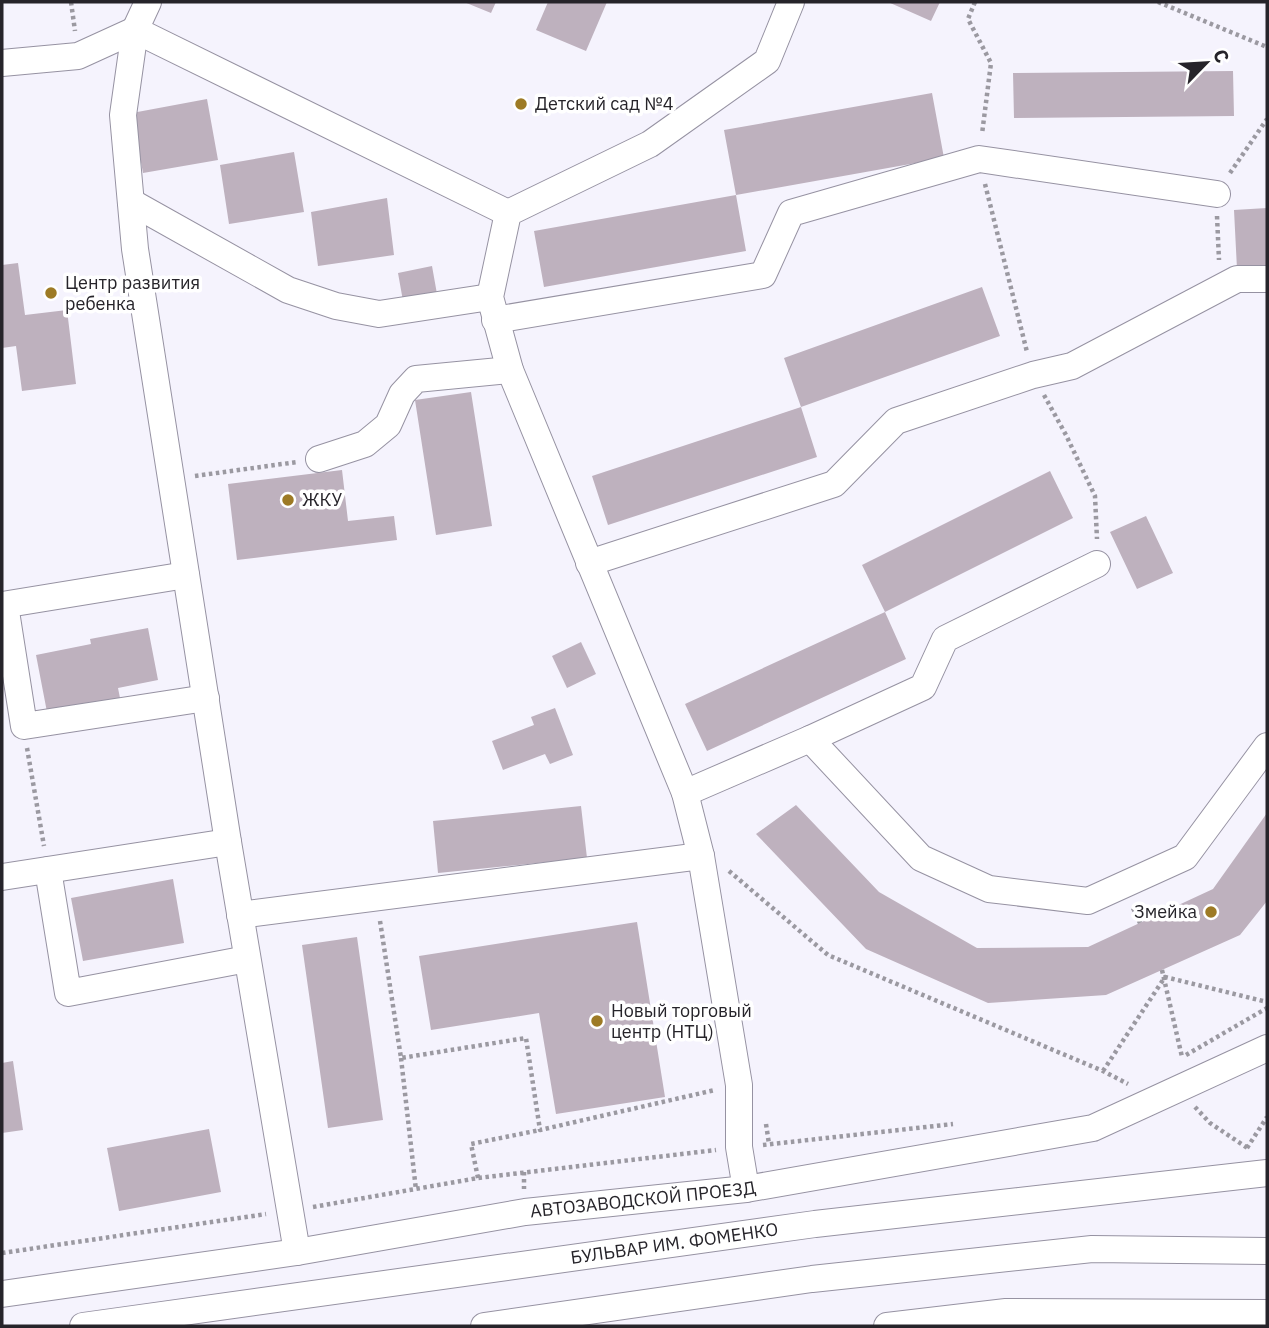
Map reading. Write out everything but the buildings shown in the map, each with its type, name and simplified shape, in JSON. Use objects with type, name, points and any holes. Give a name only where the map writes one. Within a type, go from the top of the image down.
[{"type":"street","points":[[148,2],[135,30],[123,115],[135,249],[228,842],[296,1252]]},
{"type":"street","points":[[508,213],[650,145],[767,61],[791,2]]},
{"type":"street","points":[[2,63],[78,57],[135,30]]},
{"type":"street","points":[[135,30],[508,213]]},
{"type":"street","points":[[131,202],[288,290],[336,306],[379,314],[492,308],[763,275],[791,214],[979,159],[1217,194]]},
{"type":"street","points":[[508,213],[492,308],[510,370],[685,793],[701,856],[739,1085],[739,1147],[746,1189]]},
{"type":"street","points":[[589,563],[834,484],[896,421],[1033,375],[1072,366],[1237,279],[1267,279]]},
{"type":"street","points":[[319,459],[365,444],[388,425],[402,394],[416,379],[510,370]]},
{"type":"street","points":[[685,793],[923,687],[945,639],[1092,567]]},
{"type":"street","points":[[186,575],[3,605],[24,726],[206,698]]},
{"type":"street","points":[[810,739],[921,858],[989,889],[1088,901],[1185,857],[1267,746]]},
{"type":"street","points":[[2,877],[228,842]]},
{"type":"street","points":[[240,915],[701,856]]},
{"type":"street","points":[[48,870],[68,993],[247,959]]},
{"type":"street","name":"АВТОЗАВОДСКОЙ ПРОЕЗД","points":[[2,1294],[296,1252],[525,1212],[746,1189],[1093,1128],[1262,1054]]},
{"type":"street","name":"БУЛЬВАР ИМ. ФОМЕНКО","points":[[83,1326],[1262,1164]]},
{"type":"street","points":[[484,1326],[812,1279],[1092,1249],[1267,1251]]},
{"type":"street","points":[[887,1326],[1006,1312],[1267,1312]]},
{"type":"path","points":[[975,2],[968,19],[990,63],[979,159],[1033,375],[1095,496],[1097,542],[1092,567]]},
{"type":"path","points":[[1157,2],[1267,47]]},
{"type":"path","points":[[187,477],[319,459]]},
{"type":"path","points":[[24,726],[48,870]]},
{"type":"path","points":[[728,870],[828,954],[1133,1086],[1123,1090]]},
{"type":"path","points":[[377,899],[401,1058],[416,1189]]},
{"type":"path","points":[[1162,970],[1182,1057]]},
{"type":"path","points":[[1103,1071],[1165,977]]},
{"type":"path","points":[[1165,977],[1267,1002]]},
{"type":"path","points":[[1172,1063],[1267,1008]]},
{"type":"path","points":[[401,1058],[526,1038],[540,1130]]},
{"type":"path","points":[[478,1178],[471,1144],[739,1085]]},
{"type":"path","points":[[1179,1090],[1210,1123],[1247,1148],[1262,1164]]},
{"type":"path","points":[[1247,1148],[1267,1117]]},
{"type":"path","points":[[2,1253],[289,1211],[478,1178],[954,1124]]},
{"type":"place","name":"Детский сад №4","points":[[521,104]]},
{"type":"place","name":"Центр развития ребенка","points":[[51,293]]},
{"type":"place","name":"ЖКУ","points":[[288,500]]},
{"type":"place","name":"Змейка","points":[[1211,912]]},
{"type":"place","name":"Новый торговый центр (НТЦ)","points":[[597,1021]]}]
